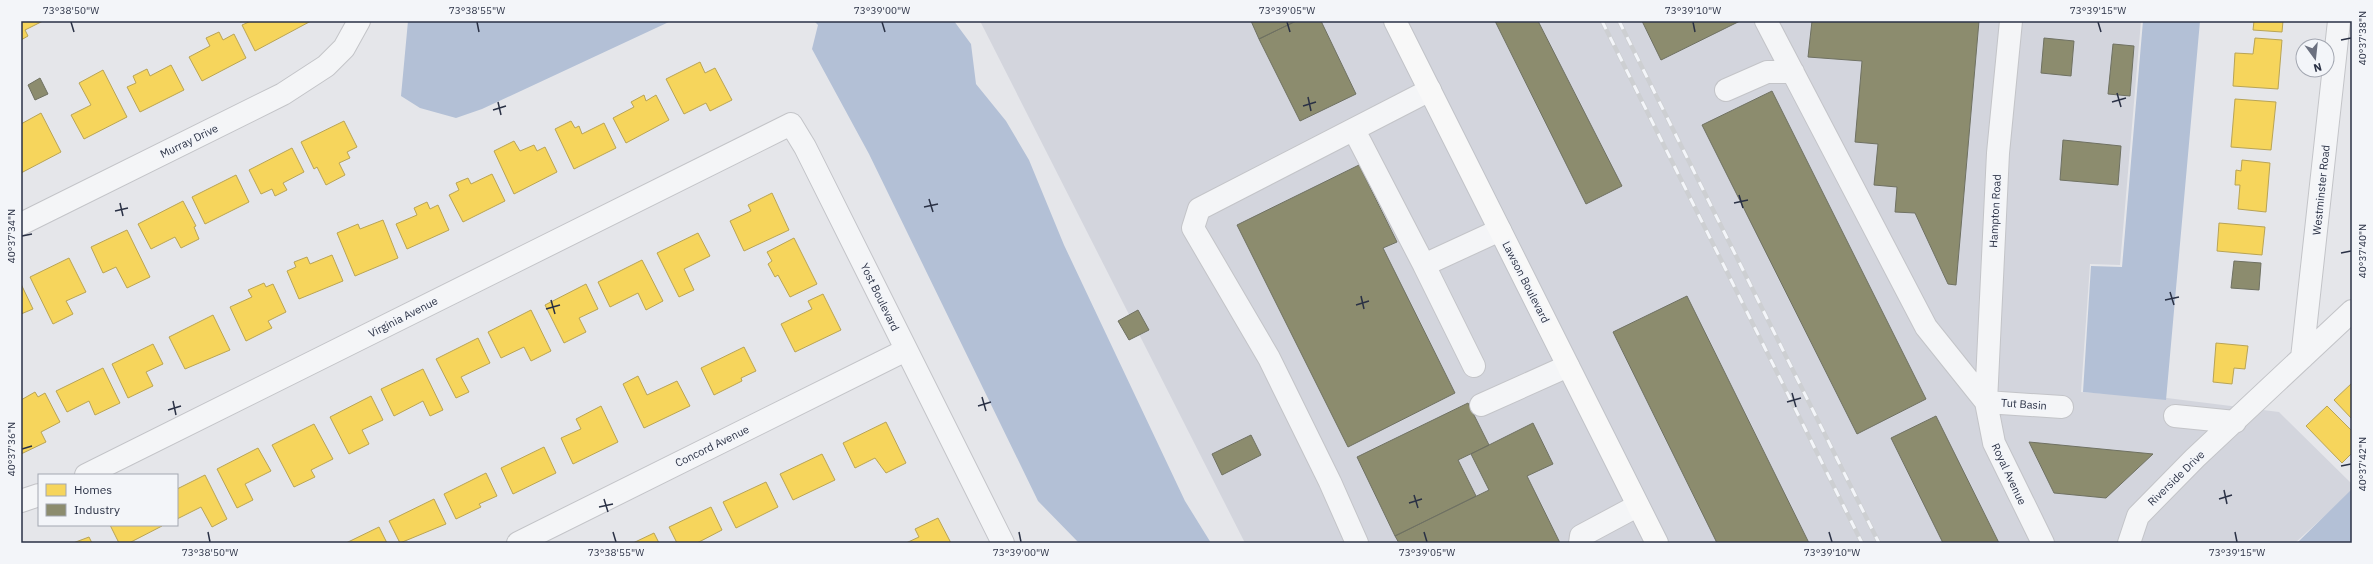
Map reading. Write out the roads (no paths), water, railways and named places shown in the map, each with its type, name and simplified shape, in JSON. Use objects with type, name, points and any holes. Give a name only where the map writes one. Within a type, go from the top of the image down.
[{"type":"main road","name":"Lawson Boulevard","points":[[1395,21],[1656,543]]},
{"type":"street","name":"Murray Drive","points":[[21,224],[283,94],[326,66],[348,42],[359,21]]},
{"type":"street","name":"Royal Avenue","points":[[1766,21],[1926,327],[1986,402],[1994,443],[2043,543]]},
{"type":"street","name":"Hampton Road","points":[[1986,402],[1998,153],[2011,21]]},
{"type":"street","name":"Westminster Road","points":[[2302,358],[2339,21]]},
{"type":"street","points":[[1726,90],[1767,72],[1793,72]]},
{"type":"street","points":[[1357,543],[1330,482],[1269,358],[1193,228],[1199,209],[1430,90]]},
{"type":"street","name":"Yost Boulevard","points":[[720,159],[791,124],[805,147],[1003,543]]},
{"type":"street","points":[[1354,130],[1424,265],[1474,366]]},
{"type":"street","name":"Virginia Avenue","points":[[88,474],[720,159]]},
{"type":"street","points":[[1424,265],[1500,230]]},
{"type":"street","name":"Riverside Drive","points":[[2129,543],[2138,516],[2352,311]]},
{"type":"street","name":"Concord Avenue","points":[[518,543],[906,350]]},
{"type":"street","points":[[1481,405],[1568,366]]},
{"type":"street","name":"Tut Basin","points":[[1986,402],[2062,407]]},
{"type":"street","points":[[2175,416],[2235,422]]},
{"type":"street","points":[[21,501],[38,495]]},
{"type":"street","points":[[1580,543],[1581,536],[1637,506]]},
{"type":"water","points":[[408,21],[671,21],[482,109],[456,118],[420,108],[401,96]]},
{"type":"water","points":[[814,21],[954,21],[971,44],[976,84],[1006,121],[1029,160],[1064,245],[1185,501],[1211,543],[1079,543],[1038,501],[869,154],[812,49],[818,25]]},
{"type":"water","points":[[2143,21],[2200,21],[2166,400],[2083,392],[2091,266],[2122,267]]},
{"type":"water","points":[[2352,489],[2352,543],[2297,543]]},
{"type":"railway","points":[[1602,21],[1862,543]]},
{"type":"railway","points":[[1619,21],[1879,543]]}]
